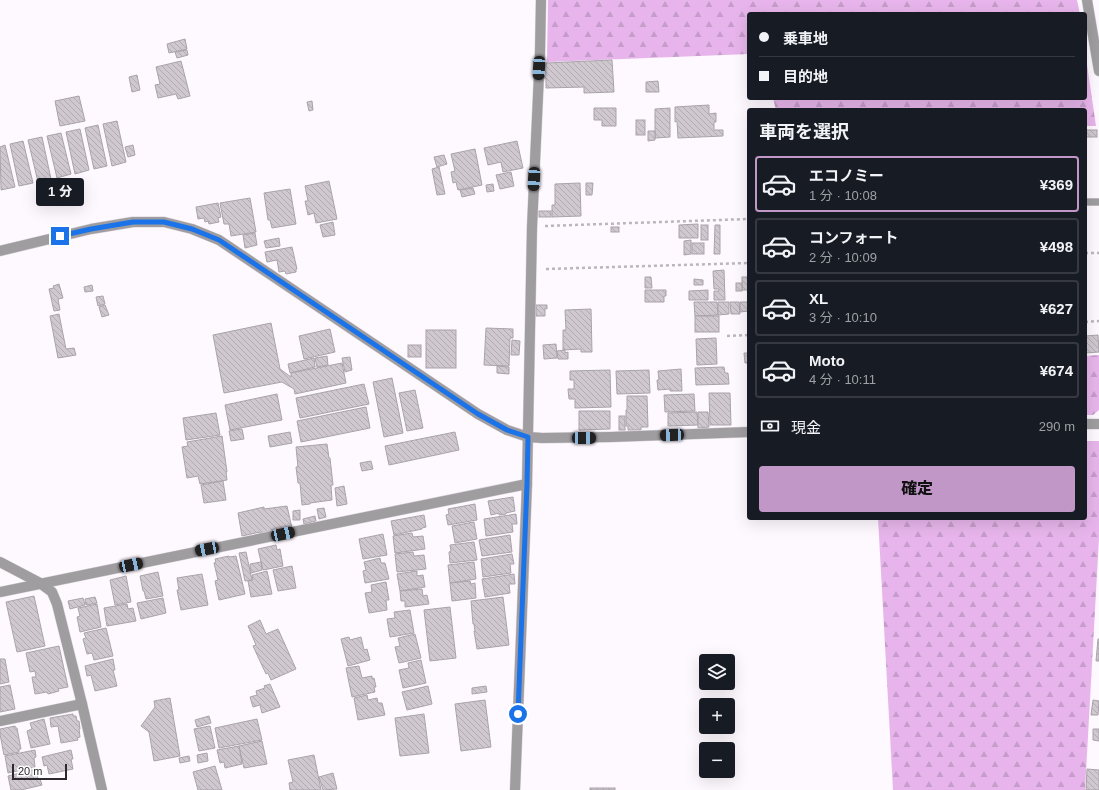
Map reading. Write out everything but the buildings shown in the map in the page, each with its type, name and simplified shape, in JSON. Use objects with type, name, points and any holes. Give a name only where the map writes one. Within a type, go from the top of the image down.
[{"type":"street","points":[[515,790],[527,484],[532,227],[540,60],[541,0]]},
{"type":"street","points":[[1087,0],[1099,71]]},
{"type":"street","points":[[0,251],[91,229],[133,222],[164,222],[192,229],[219,240],[478,414],[507,430],[528,437],[542,438],[747,432]]},
{"type":"street","points":[[1087,424],[1099,424]]},
{"type":"street","points":[[0,592],[527,484]]},
{"type":"street","points":[[0,562],[40,583],[52,592],[57,604],[102,790]]},
{"type":"street","points":[[0,721],[82,704]]},
{"type":"lane","points":[[1087,202],[1099,202]]},
{"type":"path","points":[[532,227],[747,219]]},
{"type":"path","points":[[1087,253],[1099,253]]},
{"type":"path","points":[[531,269],[747,263]]},
{"type":"path","points":[[1087,322],[1099,321]]},
{"type":"path","points":[[727,336],[747,335]]},
{"type":"green space","points":[[548,0],[1077,0],[1080,12],[747,12],[747,54],[547,62]]},
{"type":"green space","points":[[1087,65],[1096,126],[1087,126],[1087,108],[776,108],[774,100],[1087,100]]},
{"type":"green space","points":[[1099,355],[1099,410],[1093,415],[1087,415],[1087,356]]},
{"type":"green space","points":[[1087,441],[1099,441],[1099,538],[1085,790],[893,790],[878,520],[1087,520]]},
{"type":"route","points":[[60,236],[133,222],[164,222],[192,229],[219,240],[478,414],[507,430],[528,437],[518,714]]}]
